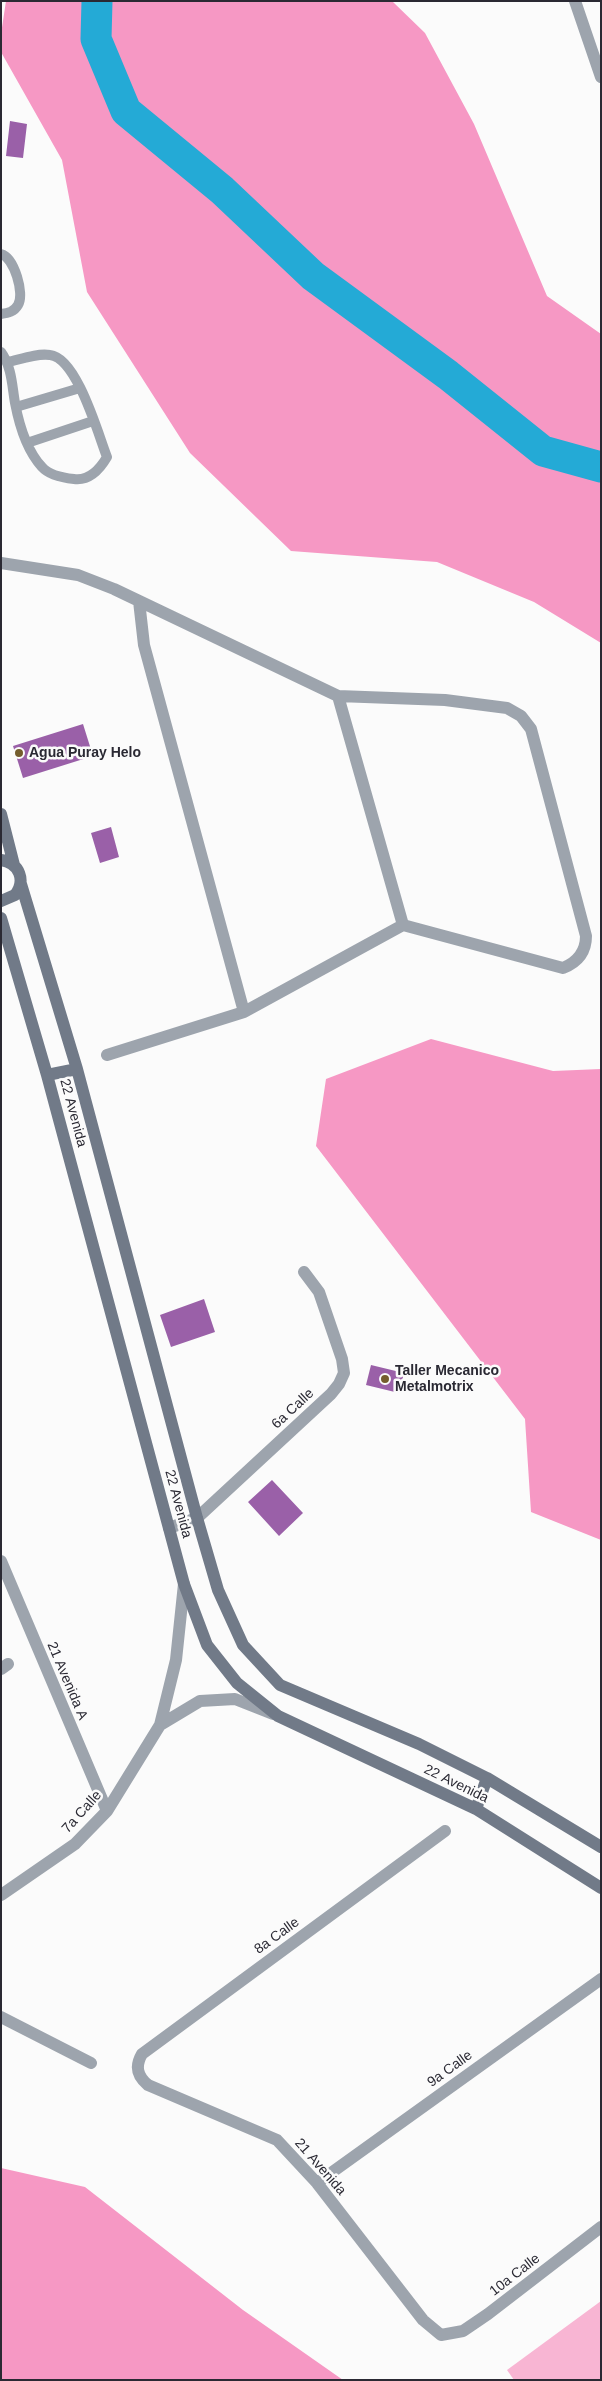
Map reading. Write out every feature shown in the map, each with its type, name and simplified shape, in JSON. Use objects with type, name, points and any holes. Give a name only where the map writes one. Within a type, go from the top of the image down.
[{"type":"street","points":[[575,1],[601,77]]},
{"type":"street","points":[[1,563],[78,575],[138,601],[338,696],[445,700],[507,708],[521,716],[531,729],[586,936],[586,943],[576,961],[563,968],[403,925],[244,1012],[107,1055]]},
{"type":"street","points":[[138,601],[144,644],[244,1012]]},
{"type":"street","points":[[338,696],[403,925]]},
{"type":"street","name":"22 Avenida","points":[[1,814],[14,865],[19,870],[21,884],[77,1069],[197,1518],[218,1590],[243,1645],[280,1686],[419,1744],[487,1778],[601,1847]]},
{"type":"street","points":[[1,860],[14,865]]},
{"type":"street","points":[[1,900],[15,895],[21,884]]},
{"type":"street","name":"22 Avenida","points":[[1,918],[47,1075],[184,1584],[207,1645],[237,1684],[278,1716],[476,1809],[601,1888]]},
{"type":"street","points":[[47,1075],[77,1069]]},
{"type":"street","name":"6a Calle","points":[[169,1528],[197,1518],[331,1394],[339,1384],[344,1373],[342,1359],[319,1292],[304,1272]]},
{"type":"street","name":"21 Avenida A","points":[[1,1561],[107,1812]]},
{"type":"street","name":"7a Calle","points":[[1,1896],[74,1844],[107,1812],[160,1725],[176,1660],[184,1584]]},
{"type":"street","name":"7a Calle","points":[[160,1725],[200,1701],[235,1698],[278,1716]]},
{"type":"street","points":[[476,1809],[487,1778]]},
{"type":"street","name":"8a Calle","points":[[138,2071],[138,2062],[142,2054],[445,1831]]},
{"type":"street","name":"9a Calle","points":[[317,2184],[601,1979]]},
{"type":"street","points":[[1,2018],[91,2063]]},
{"type":"street","name":"21 Avenida","points":[[138,2071],[141,2079],[148,2084],[277,2140],[317,2184],[423,2320],[441,2335]]},
{"type":"street","name":"10a Calle","points":[[441,2335],[463,2331],[601,2227]]},
{"type":"lane","points":[[1,254],[9,258],[14,266],[21,296],[18,305],[12,312],[1,314]]},
{"type":"lane","points":[[1,352],[8,362],[16,406],[27,443],[42,468],[64,478],[78,480],[92,475],[101,467],[107,457],[80,388],[70,368],[61,358],[50,354],[8,362]]},
{"type":"lane","points":[[16,406],[80,388]]},
{"type":"lane","points":[[27,443],[93,421]]},
{"type":"shaded area","points":[[6,1],[392,1],[425,33],[474,124],[547,296],[601,334],[601,643],[534,602],[437,562],[291,551],[190,453],[87,292],[62,160],[1,52],[1,34]]},
{"type":"shaded area","points":[[431,1039],[553,1071],[601,1069],[601,1540],[531,1512],[525,1419],[316,1146],[326,1079]]},
{"type":"shaded area","points":[[1,2168],[85,2187],[243,2310],[343,2380],[1,2380]]},
{"type":"shaded area","points":[[601,2301],[601,2380],[514,2380],[507,2370]]},
{"type":"building","points":[[10,121],[27,124],[23,158],[6,156]]},
{"type":"building","points":[[83,724],[93,756],[23,778],[13,746]]},
{"type":"building","points":[[111,827],[119,857],[100,863],[91,833]]},
{"type":"building","points":[[204,1299],[215,1332],[171,1347],[160,1315]]},
{"type":"building","name":"Taller Mecanico Metalmotrix","points":[[371,1365],[404,1373],[399,1393],[366,1385]]},
{"type":"building","points":[[272,1480],[303,1513],[279,1536],[248,1502]]},
{"type":"waterway","points":[[97,1],[96,39],[126,111],[222,190],[313,276],[448,375],[543,451],[601,467]]},
{"type":"place","name":"Agua Puray Helo","points":[[19,753]]},
{"type":"place","name":"Taller Mecanico Metalmotrix","points":[[385,1379]]}]
